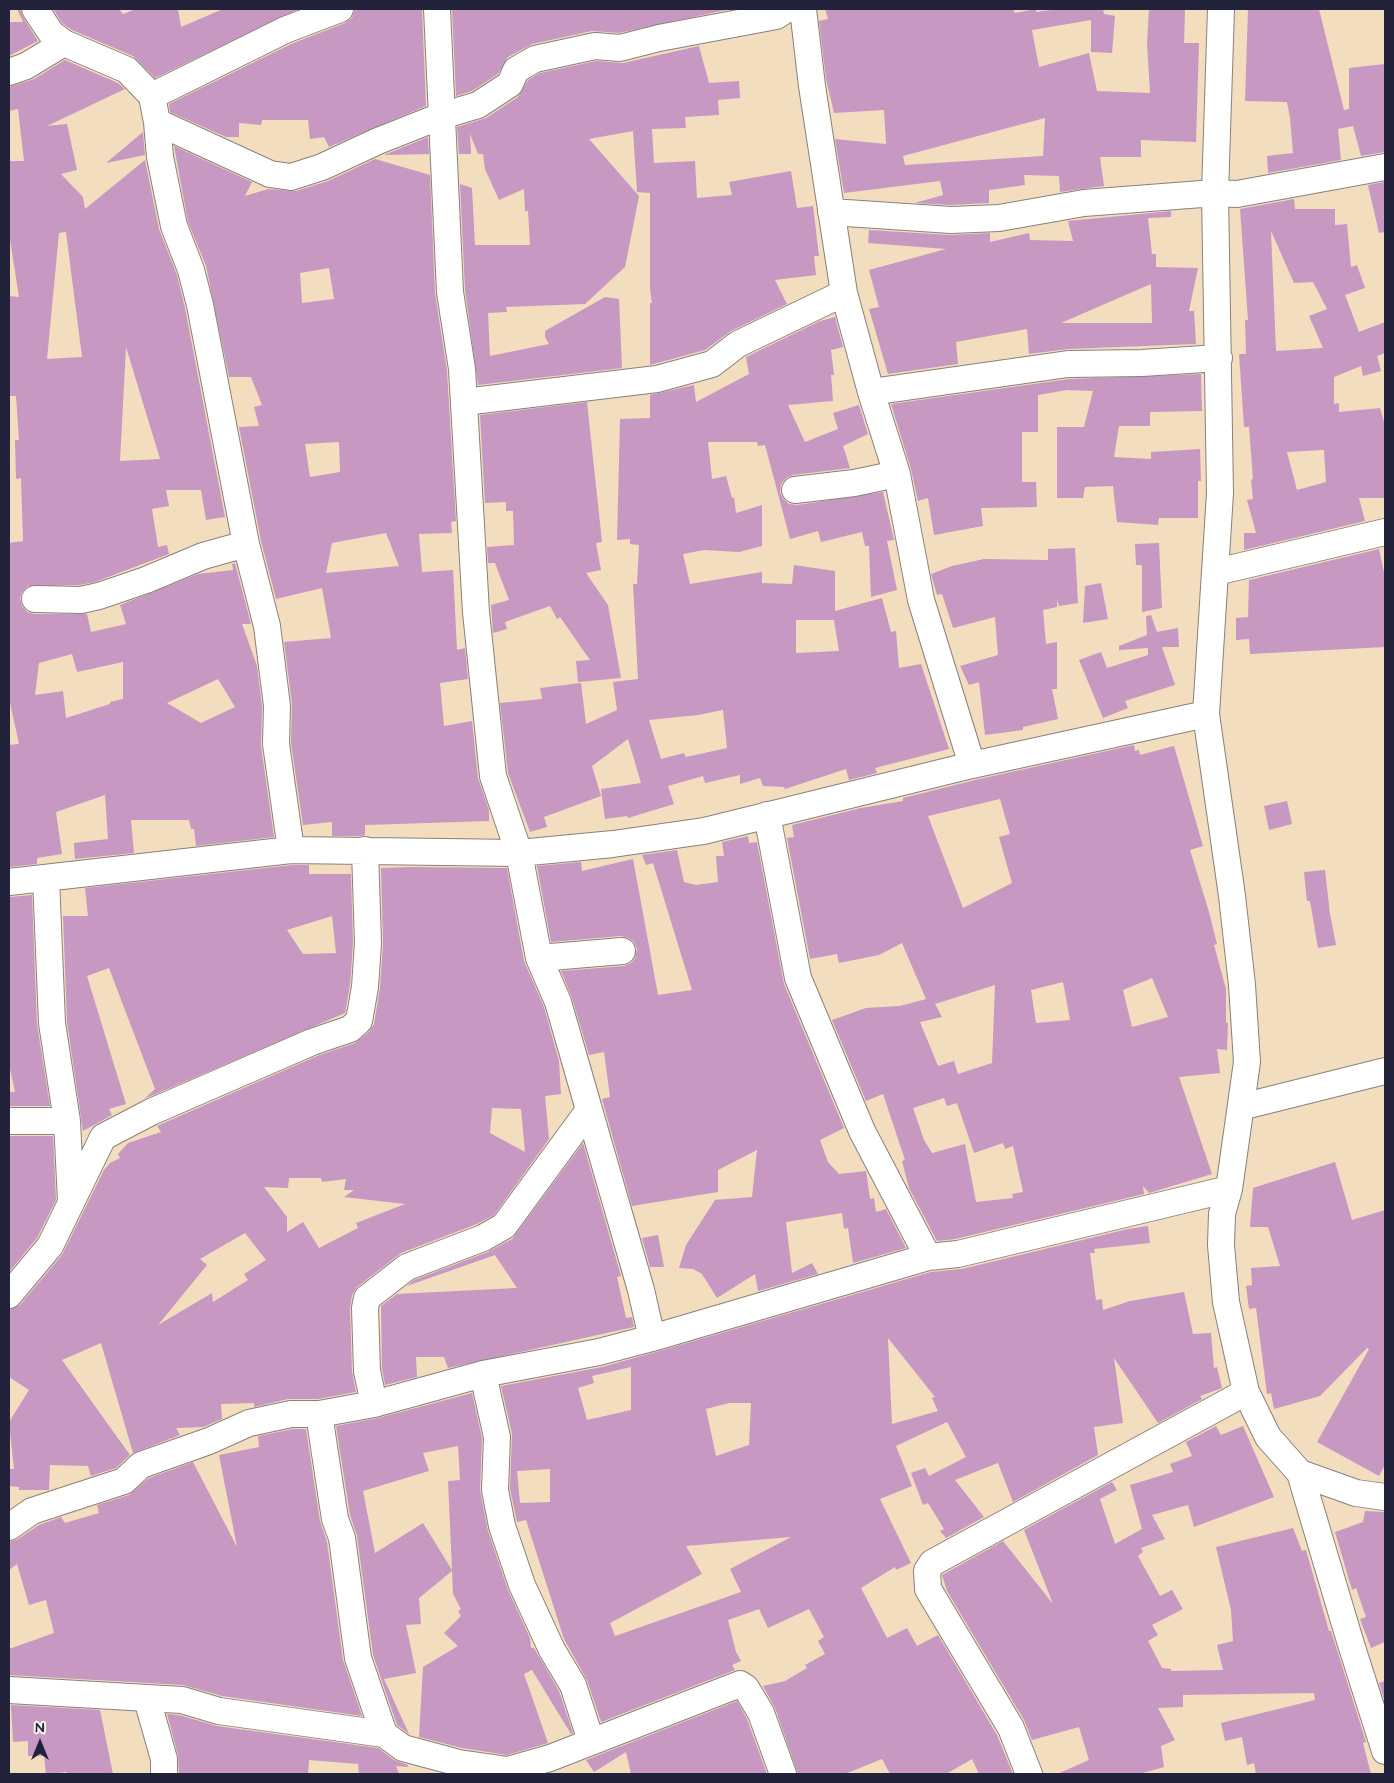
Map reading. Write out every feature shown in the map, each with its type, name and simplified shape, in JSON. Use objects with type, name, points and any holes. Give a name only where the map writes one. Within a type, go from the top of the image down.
[{"type":"street","points":[[35,9],[52,33],[64,43],[127,70],[152,96],[157,122],[160,157],[174,226],[191,270],[200,305],[246,544],[267,626],[277,706],[276,744],[291,850]]},
{"type":"street","points":[[152,96],[285,30],[340,9]]},
{"type":"street","points":[[438,9],[441,116],[450,292],[462,369],[476,612],[492,776],[519,853],[539,958],[558,1002],[641,1290],[652,1338]]},
{"type":"street","points":[[157,122],[270,174],[291,177],[322,167],[378,141],[441,116],[478,105],[510,84],[516,70],[534,58],[595,46],[620,48],[659,38],[776,16],[787,9]]},
{"type":"street","points":[[803,9],[830,212],[844,293],[871,392],[897,474],[920,600],[972,765]]},
{"type":"street","points":[[1221,9],[1216,193],[1220,492],[1206,714],[1232,896],[1242,985],[1247,1062],[1229,1189],[1222,1214],[1221,1245],[1226,1302],[1246,1392],[1268,1437],[1300,1473],[1385,1751]]},
{"type":"street","points":[[9,72],[26,66],[64,43]]},
{"type":"street","points":[[830,212],[951,220],[999,218],[1084,203],[1216,193],[1237,194],[1385,167]]},
{"type":"street","points":[[464,402],[657,379],[712,364],[738,344],[844,293]]},
{"type":"street","points":[[871,392],[1068,364],[1142,363],[1219,358]]},
{"type":"street","points":[[795,490],[854,483],[897,474]]},
{"type":"street","points":[[1216,572],[1385,532]]},
{"type":"street","points":[[35,599],[81,600],[99,596],[146,580],[203,556],[246,544]]},
{"type":"street","points":[[9,882],[291,850],[519,853],[613,844],[704,831],[972,765],[1206,714]]},
{"type":"street","points":[[767,815],[798,978],[862,1131],[928,1257]]},
{"type":"street","points":[[9,1294],[50,1246],[103,1137],[111,1131],[312,1042],[350,1029],[358,1022],[365,987],[368,943],[365,850]]},
{"type":"street","points":[[46,878],[52,1023],[67,1121],[72,1204]]},
{"type":"street","points":[[539,958],[622,951]]},
{"type":"street","points":[[1241,1107],[1385,1071]]},
{"type":"street","points":[[374,1404],[367,1372],[365,1308],[367,1298],[407,1267],[483,1238],[504,1226],[589,1110]]},
{"type":"street","points":[[9,1121],[67,1121]]},
{"type":"street","points":[[9,1527],[32,1511],[124,1481],[141,1465],[209,1441],[249,1423],[291,1414],[318,1414],[374,1404],[484,1374],[599,1352],[928,1257],[958,1254],[1229,1189]]},
{"type":"street","points":[[484,1374],[497,1437],[495,1490],[502,1526],[522,1585],[552,1650],[573,1685],[591,1741]]},
{"type":"street","points":[[1029,1774],[1011,1728],[928,1589],[927,1571],[932,1563],[1246,1392]]},
{"type":"street","points":[[318,1414],[335,1519],[342,1538],[358,1658],[384,1734]]},
{"type":"street","points":[[1300,1473],[1356,1493],[1385,1497]]},
{"type":"street","points":[[9,1690],[182,1700],[220,1711],[384,1734],[403,1748],[459,1764],[508,1770],[550,1758],[740,1684],[761,1713],[783,1774]]},
{"type":"street","points":[[146,1699],[164,1759],[164,1774]]},
{"type":"building","points":[[17,9],[20,9],[38,41],[9,56],[9,22],[23,22]]},
{"type":"building","points":[[53,9],[119,9],[123,14],[136,9],[178,9],[181,27],[223,9],[299,9],[155,78],[133,56],[72,30],[62,23]]},
{"type":"building","points":[[355,9],[422,9],[426,106],[329,147],[324,137],[310,139],[308,120],[262,120],[261,125],[239,123],[239,137],[226,137],[170,112],[169,104],[291,44],[345,23],[352,18]]},
{"type":"building","points":[[452,9],[726,10],[619,33],[592,31],[532,44],[508,57],[498,74],[472,91],[456,96]]},
{"type":"building","points":[[825,9],[1013,9],[1015,13],[1036,9],[1036,12],[1059,9],[1103,9],[1104,14],[1115,16],[1112,53],[1091,52],[1091,20],[1032,30],[1039,67],[1089,53],[1097,91],[1150,93],[1147,43],[1149,9],[1185,9],[1184,43],[1199,43],[1196,142],[1141,140],[1141,157],[1100,157],[1104,186],[1060,192],[1059,176],[1024,175],[1025,185],[989,190],[989,203],[951,205],[915,203],[943,195],[940,181],[844,193],[835,139],[886,144],[884,110],[834,113],[826,79],[819,21],[828,19]],"holes":[[[1045,118],[1043,156],[905,165],[903,156]]]},
{"type":"building","points":[[1248,9],[1319,9],[1344,110],[1349,109],[1349,68],[1385,64],[1385,152],[1361,156],[1353,126],[1338,129],[1341,160],[1268,173],[1267,156],[1293,153],[1290,118],[1287,102],[1245,101]]},
{"type":"building","points":[[699,46],[709,83],[739,81],[740,98],[718,100],[719,115],[685,117],[686,128],[652,129],[654,163],[695,161],[697,198],[732,195],[729,182],[791,171],[797,208],[813,206],[819,256],[814,256],[816,275],[775,280],[787,304],[731,331],[705,350],[650,365],[650,303],[652,303],[650,290],[650,193],[637,192],[633,131],[589,139],[639,196],[625,267],[585,304],[506,307],[507,312],[488,313],[490,356],[549,344],[545,337],[545,331],[605,297],[619,299],[622,368],[478,385],[465,290],[460,184],[472,188],[475,245],[530,245],[528,211],[525,211],[524,189],[499,200],[485,169],[483,154],[478,154],[470,134],[471,154],[459,154],[457,127],[486,118],[518,97],[528,80],[540,73],[596,61],[623,63]]},
{"type":"building","points":[[65,60],[118,83],[125,89],[47,126],[67,124],[77,170],[61,174],[83,197],[85,209],[145,160],[159,229],[177,275],[185,308],[225,517],[206,520],[201,490],[166,490],[169,506],[152,509],[158,547],[167,545],[169,554],[95,582],[80,585],[28,586],[22,592],[20,598],[22,606],[27,612],[35,614],[87,614],[91,632],[126,624],[120,605],[198,574],[233,570],[232,564],[235,563],[251,624],[242,624],[257,666],[262,707],[261,746],[274,837],[196,846],[194,829],[191,829],[189,820],[131,820],[134,853],[75,859],[74,843],[108,839],[105,795],[56,812],[62,854],[37,858],[37,864],[9,867],[9,745],[19,744],[9,698],[9,543],[23,541],[21,478],[16,479],[15,440],[19,440],[16,396],[9,396],[9,296],[19,297],[9,233],[9,161],[24,161],[18,109],[9,111],[9,87],[34,79]],"holes":[[[66,232],[82,357],[47,359],[59,233]],[[126,347],[160,459],[120,461]],[[72,654],[77,672],[123,662],[123,699],[66,718],[63,691],[35,695],[39,663]],[[218,679],[235,707],[201,723],[167,703]]]},
{"type":"building","points":[[143,132],[145,155],[106,163]]},
{"type":"building","points":[[428,137],[429,154],[384,155]]},
{"type":"building","points":[[174,146],[252,182],[245,196],[268,189],[296,191],[328,181],[375,159],[430,175],[435,293],[447,371],[456,521],[451,522],[452,533],[419,534],[422,572],[453,570],[457,650],[465,648],[468,679],[440,683],[444,726],[472,721],[478,778],[489,810],[489,821],[365,825],[365,835],[361,836],[332,836],[332,822],[303,825],[291,743],[292,704],[284,642],[331,638],[322,588],[276,599],[261,541],[239,427],[259,426],[254,407],[262,405],[251,377],[229,377],[206,266],[188,222]],"holes":[[[329,268],[334,299],[302,303],[300,273]],[[339,442],[340,472],[310,477],[305,444]],[[386,533],[399,566],[326,573],[332,543]]]},
{"type":"building","points":[[1385,182],[1385,232],[1379,233],[1368,185]]},
{"type":"building","points":[[1294,199],[1295,209],[1335,209],[1335,225],[1347,224],[1351,267],[1357,265],[1365,288],[1345,295],[1359,332],[1385,322],[1385,353],[1377,356],[1381,371],[1363,376],[1361,366],[1334,377],[1334,404],[1339,403],[1339,412],[1380,408],[1385,425],[1385,498],[1359,498],[1365,521],[1244,550],[1244,533],[1256,533],[1247,500],[1253,499],[1251,480],[1253,479],[1249,427],[1244,427],[1239,354],[1246,354],[1245,320],[1248,320],[1240,209]],"holes":[[[1271,231],[1294,283],[1313,282],[1327,309],[1309,316],[1323,348],[1276,351]],[[1324,450],[1326,482],[1297,490],[1287,452]]]},
{"type":"building","points":[[1171,211],[1171,217],[1148,218],[1152,254],[1156,254],[1156,267],[1198,268],[1189,311],[1194,311],[1196,344],[1068,349],[1029,354],[1027,329],[956,342],[958,364],[888,374],[869,309],[879,307],[869,270],[946,249],[868,243],[869,230],[950,235],[990,233],[990,242],[1029,233],[1030,240],[1073,241],[1068,221]],"holes":[[[1151,284],[1152,323],[1061,323]]]},
{"type":"building","points":[[835,317],[843,347],[831,350],[834,375],[831,375],[833,401],[788,405],[805,442],[838,429],[833,413],[859,405],[868,434],[843,446],[850,468],[793,475],[786,478],[781,484],[780,492],[783,499],[789,504],[797,505],[883,492],[894,540],[887,541],[897,590],[871,597],[869,546],[865,546],[862,532],[821,542],[818,531],[790,539],[765,445],[758,446],[757,442],[708,442],[712,479],[726,476],[732,498],[734,497],[736,513],[762,505],[762,546],[739,552],[704,550],[683,554],[690,584],[762,572],[762,583],[792,584],[794,565],[835,571],[835,611],[882,598],[891,632],[896,631],[899,668],[921,664],[949,749],[875,768],[877,773],[849,780],[846,769],[785,789],[784,787],[763,786],[760,778],[740,784],[740,775],[705,783],[703,776],[668,786],[674,804],[628,818],[627,816],[605,819],[601,789],[641,783],[628,739],[592,766],[601,796],[544,817],[547,827],[530,832],[508,773],[500,703],[542,699],[540,688],[581,683],[586,724],[617,710],[613,682],[638,679],[633,584],[637,584],[639,545],[630,544],[630,539],[617,540],[620,419],[650,418],[650,395],[694,385],[696,402],[749,374],[746,357],[820,321]],"holes":[[[796,620],[834,620],[839,651],[796,653]],[[723,710],[727,748],[686,757],[684,753],[661,759],[649,720],[698,715]]]},
{"type":"building","points":[[1201,374],[1202,411],[1150,412],[1150,426],[1119,426],[1114,457],[1151,459],[1151,452],[1200,449],[1201,481],[1198,481],[1198,518],[1159,518],[1158,525],[1117,522],[1113,486],[1085,487],[1083,498],[1057,498],[1057,427],[1084,427],[1093,391],[1067,390],[1038,395],[1038,432],[1022,432],[1022,482],[1036,482],[1037,507],[981,508],[983,526],[934,535],[928,498],[918,501],[911,469],[891,404],[1069,379]]},
{"type":"building","points":[[587,402],[602,542],[596,543],[601,570],[586,573],[608,605],[621,678],[578,682],[576,661],[590,660],[560,617],[557,619],[550,606],[505,622],[507,629],[493,633],[491,605],[509,600],[495,563],[488,563],[487,547],[514,545],[513,511],[506,511],[506,502],[485,503],[480,415]]},
{"type":"building","points":[[1159,543],[1162,608],[1142,612],[1142,565],[1136,565],[1135,544]]},
{"type":"building","points":[[1075,548],[1078,603],[1059,606],[1057,599],[1057,607],[1043,610],[1046,644],[1057,642],[1057,689],[1052,689],[1058,719],[1023,727],[1023,730],[985,735],[979,682],[969,685],[960,666],[998,655],[995,617],[953,628],[942,594],[937,595],[931,574],[952,566],[984,559],[1048,560],[1048,549]]},
{"type":"building","points":[[1379,549],[1385,577],[1385,647],[1250,654],[1249,639],[1236,640],[1236,618],[1248,617],[1249,580]]},
{"type":"building","points":[[1101,583],[1108,619],[1083,623],[1085,586]]},
{"type":"building","points":[[1151,615],[1157,632],[1178,628],[1179,647],[1162,647],[1175,685],[1125,701],[1128,708],[1103,718],[1079,660],[1101,652],[1107,668],[1148,655],[1148,648],[1119,650],[1119,646],[1147,635],[1146,616]]},
{"type":"building","points":[[1134,745],[1135,751],[1139,750],[1140,755],[1174,746],[1203,846],[1190,850],[1209,912],[1217,944],[1214,945],[1226,989],[1227,1050],[1217,1049],[1220,1073],[1179,1077],[1212,1174],[1149,1193],[1143,1186],[1144,1194],[955,1239],[937,1241],[909,1188],[902,1161],[905,1160],[883,1094],[866,1101],[832,1020],[866,1008],[900,1006],[926,999],[902,943],[879,955],[839,963],[837,954],[810,959],[787,838],[794,837],[792,825],[861,808],[903,801],[903,798]],"holes":[[[1000,799],[1010,834],[999,837],[1012,883],[963,908],[928,816]],[[1152,978],[1168,1017],[1132,1027],[1123,990]],[[1063,982],[1070,1020],[1036,1023],[1031,990]],[[995,985],[992,1063],[958,1074],[954,1061],[938,1066],[920,1022],[942,1017],[935,1004]],[[944,1098],[947,1106],[957,1103],[974,1153],[1003,1143],[1005,1149],[1013,1146],[1023,1192],[1012,1194],[1013,1198],[976,1202],[965,1144],[932,1153],[924,1140],[913,1108]]]},
{"type":"building","points":[[1287,801],[1292,824],[1269,830],[1264,806]]},
{"type":"building","points":[[748,836],[749,843],[757,842],[784,984],[844,1128],[820,1140],[828,1162],[839,1174],[866,1171],[870,1199],[874,1198],[876,1212],[886,1209],[906,1248],[853,1263],[848,1228],[844,1229],[842,1213],[786,1222],[792,1273],[812,1263],[818,1274],[758,1291],[755,1274],[717,1298],[702,1274],[693,1269],[679,1268],[686,1245],[715,1200],[752,1197],[757,1150],[718,1170],[718,1192],[632,1206],[602,1099],[610,1097],[604,1052],[589,1055],[572,998],[561,971],[624,966],[631,963],[635,958],[637,949],[634,942],[629,938],[621,936],[551,942],[537,866],[581,862],[582,871],[633,859],[658,995],[692,990],[653,863],[646,865],[642,855],[677,850],[684,882],[696,885],[718,882],[716,856],[724,856],[722,842]]},
{"type":"building","points":[[292,865],[309,865],[309,874],[351,874],[353,943],[350,985],[345,1013],[144,1099],[155,1089],[109,968],[87,976],[126,1104],[109,1109],[112,1115],[83,1131],[67,1022],[63,916],[88,916],[85,888]],"holes":[[[332,916],[336,953],[303,954],[287,930]]]},
{"type":"building","points":[[381,868],[507,868],[524,961],[544,1007],[559,1061],[561,1094],[545,1096],[549,1139],[494,1215],[477,1224],[401,1253],[357,1287],[352,1295],[350,1308],[352,1371],[356,1392],[318,1399],[288,1399],[254,1407],[254,1403],[221,1404],[222,1419],[203,1427],[176,1428],[180,1435],[133,1453],[101,1343],[62,1360],[130,1455],[116,1468],[91,1476],[88,1466],[50,1465],[49,1490],[19,1490],[19,1487],[9,1486],[9,1469],[14,1469],[9,1422],[29,1390],[9,1377],[9,1310],[20,1305],[62,1255],[104,1170],[110,1163],[120,1158],[118,1154],[128,1143],[161,1132],[157,1126],[317,1056],[355,1043],[369,1032],[374,1024],[380,988],[383,943]],"holes":[[[492,1108],[521,1109],[525,1152],[490,1133]],[[289,1178],[321,1178],[322,1182],[346,1179],[344,1190],[354,1190],[344,1197],[405,1204],[356,1223],[358,1228],[319,1248],[303,1222],[287,1232],[287,1217],[264,1187],[288,1188]],[[245,1233],[266,1260],[244,1274],[248,1280],[213,1302],[212,1293],[158,1325],[207,1265],[200,1259]]]},
{"type":"building","points":[[1325,870],[1336,945],[1318,948],[1310,901],[1307,901],[1304,872]]},
{"type":"building","points":[[32,895],[37,1024],[50,1106],[9,1106],[9,1092],[15,1092],[9,1064],[9,897]]},
{"type":"building","points":[[9,1136],[53,1136],[56,1200],[37,1238],[9,1272]]},
{"type":"building","points":[[583,1143],[621,1276],[617,1277],[626,1318],[632,1317],[634,1327],[448,1368],[444,1357],[416,1357],[417,1377],[385,1385],[382,1369],[381,1306],[397,1294],[517,1288],[495,1255],[407,1286],[414,1280],[488,1252],[512,1239]]},
{"type":"building","points":[[1335,1162],[1352,1220],[1385,1210],[1385,1465],[1379,1476],[1317,1442],[1369,1349],[1367,1348],[1320,1396],[1274,1409],[1271,1393],[1267,1394],[1256,1308],[1249,1309],[1246,1286],[1252,1285],[1251,1268],[1280,1266],[1268,1227],[1250,1227],[1253,1188]]},
{"type":"building","points":[[1148,1226],[1150,1243],[1094,1249],[1095,1253],[1090,1253],[1096,1300],[1102,1299],[1103,1310],[1130,1301],[1184,1292],[1193,1334],[1211,1333],[1214,1368],[1217,1367],[1222,1388],[1200,1396],[1202,1399],[1158,1423],[1114,1358],[1123,1423],[1094,1427],[1098,1455],[1013,1502],[998,1463],[955,1480],[984,1517],[946,1538],[940,1531],[944,1529],[928,1503],[923,1505],[911,1473],[925,1468],[929,1476],[966,1457],[947,1422],[896,1446],[912,1486],[880,1499],[911,1563],[896,1570],[895,1567],[861,1588],[887,1638],[907,1628],[917,1646],[938,1635],[997,1735],[1013,1774],[979,1774],[972,1759],[946,1774],[890,1774],[882,1759],[845,1774],[798,1774],[775,1708],[763,1686],[785,1681],[807,1668],[805,1665],[825,1654],[818,1641],[824,1637],[809,1609],[768,1628],[759,1609],[728,1620],[736,1652],[741,1661],[732,1665],[735,1670],[601,1722],[587,1680],[564,1639],[526,1520],[517,1522],[510,1489],[512,1434],[501,1386],[602,1367],[931,1272],[962,1269],[1128,1229]],"holes":[[[888,1338],[935,1397],[932,1398],[938,1411],[892,1424]],[[631,1367],[631,1410],[587,1420],[578,1388],[594,1383],[592,1376]],[[729,1403],[751,1403],[749,1445],[716,1456],[706,1409]],[[550,1469],[550,1502],[520,1503],[517,1471]],[[791,1537],[730,1569],[741,1592],[615,1636],[610,1623],[702,1574],[686,1546]]]},
{"type":"building","points":[[658,1235],[664,1267],[650,1267],[642,1238]]},
{"type":"building","points":[[472,1393],[482,1438],[480,1490],[488,1531],[508,1590],[530,1638],[531,1648],[534,1648],[559,1691],[573,1733],[571,1734],[532,1670],[524,1674],[548,1743],[507,1755],[462,1748],[419,1737],[423,1667],[458,1646],[444,1633],[461,1616],[458,1611],[461,1609],[453,1594],[452,1571],[419,1598],[421,1624],[406,1625],[416,1673],[384,1679],[409,1734],[397,1725],[373,1655],[357,1536],[350,1515],[336,1426],[378,1418]],"holes":[[[458,1446],[460,1480],[448,1481],[452,1570],[423,1523],[375,1553],[363,1491],[429,1471],[423,1453]]]},
{"type":"building","points":[[1216,1426],[1221,1435],[1243,1426],[1274,1497],[1194,1527],[1188,1505],[1152,1515],[1165,1539],[1141,1548],[1143,1552],[1138,1556],[1160,1596],[1172,1590],[1183,1609],[1152,1625],[1158,1635],[1148,1641],[1162,1668],[1171,1669],[1171,1671],[1223,1670],[1217,1645],[1233,1641],[1231,1610],[1216,1547],[1293,1528],[1302,1551],[1306,1550],[1329,1631],[1331,1631],[1366,1742],[1363,1743],[1371,1774],[1256,1774],[1254,1763],[1247,1765],[1242,1737],[1225,1741],[1221,1723],[1315,1700],[1314,1693],[1183,1695],[1183,1707],[1158,1708],[1175,1740],[1161,1746],[1164,1767],[1139,1774],[1057,1774],[1089,1760],[1079,1727],[1032,1740],[1024,1720],[947,1591],[942,1575],[1003,1541],[1053,1604],[1024,1530],[1112,1482],[1117,1490],[1100,1499],[1115,1544],[1142,1529],[1130,1485],[1173,1472],[1170,1464],[1192,1456],[1186,1442]]},
{"type":"building","points":[[293,1429],[306,1429],[320,1521],[327,1542],[343,1660],[362,1716],[222,1696],[183,1685],[9,1675],[9,1649],[54,1633],[46,1600],[29,1605],[17,1564],[9,1570],[9,1542],[18,1539],[39,1525],[61,1517],[65,1523],[99,1513],[97,1505],[129,1495],[149,1478],[193,1462],[237,1547],[219,1455],[259,1447],[258,1436]]},
{"type":"building","points":[[1365,1511],[1385,1512],[1385,1642],[1371,1648],[1360,1619],[1366,1617],[1356,1588],[1352,1590],[1335,1532],[1363,1522]]},
{"type":"building","points":[[1385,1681],[1385,1702],[1379,1683]]},
{"type":"building","points":[[737,1701],[747,1719],[767,1774],[631,1774],[626,1752],[594,1772],[586,1760]]},
{"type":"building","points":[[11,1705],[100,1710],[113,1774],[67,1774],[67,1772],[46,1774],[44,1756],[28,1756],[28,1741],[13,1742]]},
{"type":"building","points":[[167,1714],[179,1715],[217,1726],[378,1748],[394,1760],[408,1765],[408,1767],[396,1766],[399,1774],[359,1774],[358,1764],[309,1760],[308,1774],[179,1774],[178,1755]]}]
